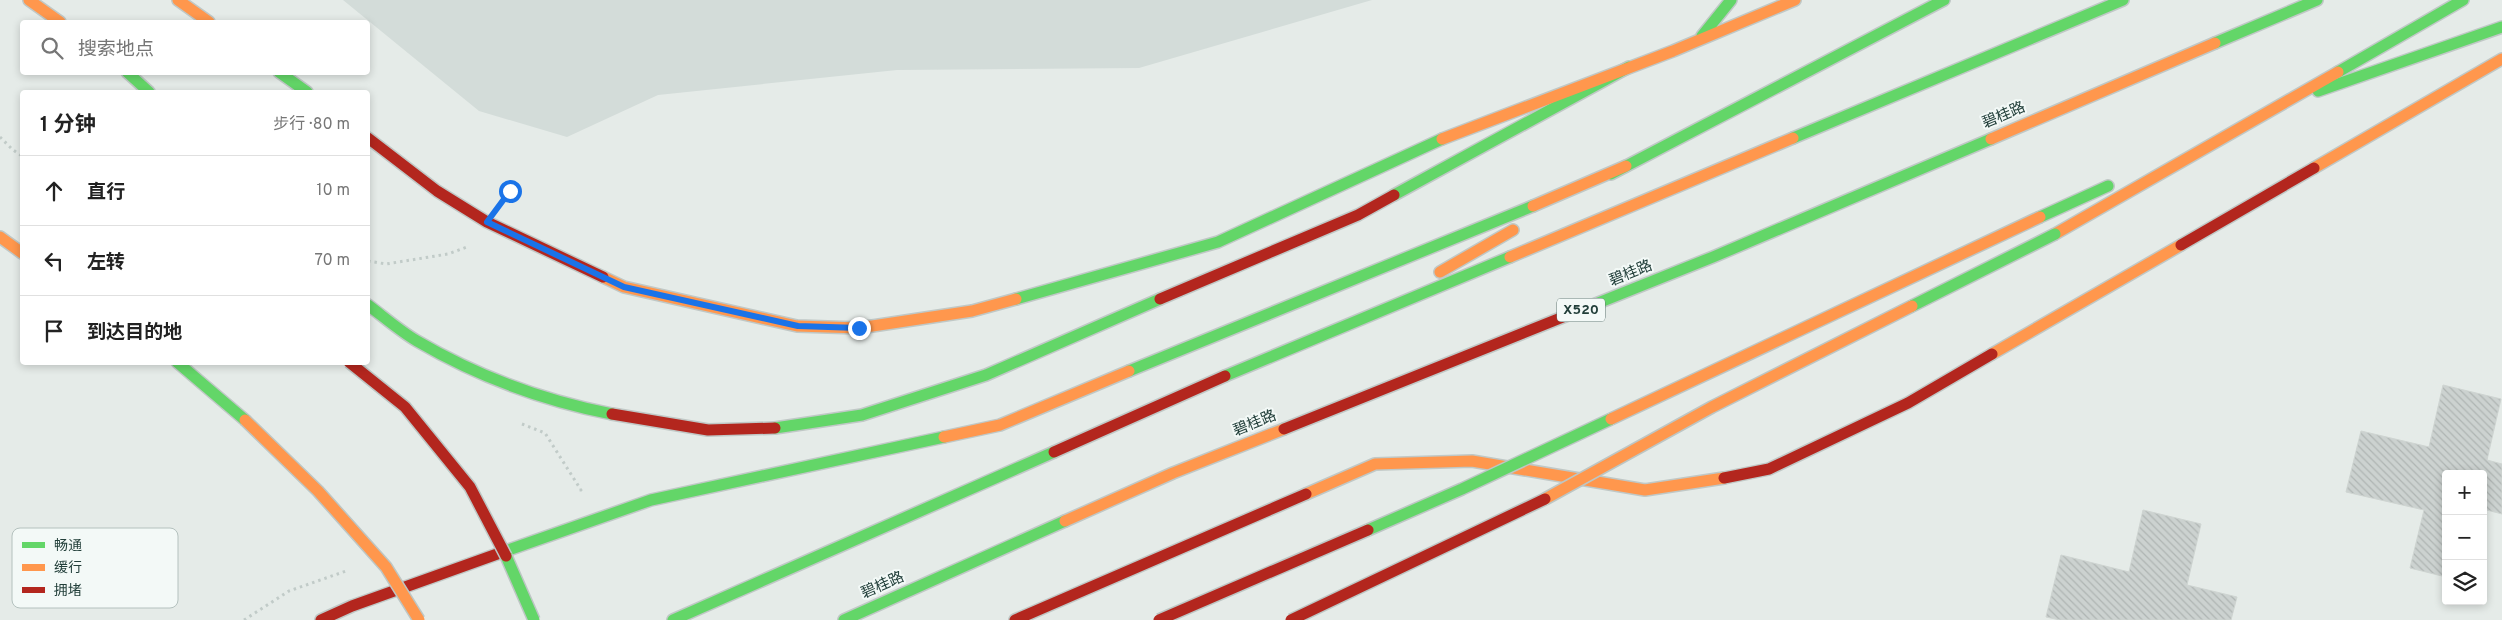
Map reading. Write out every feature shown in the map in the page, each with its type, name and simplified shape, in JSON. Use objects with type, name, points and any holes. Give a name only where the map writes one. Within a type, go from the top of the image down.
[{"type":"main road","points":[[29,0],[57,20]]},
{"type":"main road","points":[[178,0],[206,20]]},
{"type":"main road","points":[[1701,38],[1731,0]]},
{"type":"main road","points":[[370,140],[437,191],[487,222],[624,287],[798,326],[859,328],[972,311],[1218,242],[1460,130],[1628,67],[1795,0]]},
{"type":"main road","points":[[1333,333],[1626,166],[1944,0]]},
{"type":"main road","points":[[673,620],[1228,375],[1333,333],[2122,0]]},
{"type":"main road","name":"碧桂路","points":[[844,620],[1173,473],[1713,258],[2317,0]]},
{"type":"main road","points":[[1291,620],[1568,488],[1712,407],[2056,234],[2291,101],[2464,0]]},
{"type":"main road","points":[[2147,167],[2291,101],[2502,27]]},
{"type":"main road","points":[[1015,620],[1375,464],[1472,461],[1645,490],[1696,484],[1769,469],[1908,403],[2502,59]]},
{"type":"main road","points":[[370,306],[416,340],[482,375],[590,410],[649,422],[708,430],[790,427],[862,415],[986,375],[1016,360],[1358,215],[1628,67]]},
{"type":"main road","points":[[130,75],[147,90]]},
{"type":"main road","points":[[283,75],[304,90]]},
{"type":"main road","points":[[321,620],[352,606],[651,500],[1000,425],[1093,385],[1520,212],[1626,166]]},
{"type":"main road","points":[[1159,620],[1462,489],[2121,180]]},
{"type":"main road","points":[[0,237],[20,252]]},
{"type":"main road","points":[[8,255],[20,254]]},
{"type":"main road","points":[[181,365],[245,420],[318,491],[386,567],[420,620]]},
{"type":"main road","points":[[353,365],[405,407],[470,487],[509,562],[534,620]]},
{"type":"path","points":[[0,137],[20,155]]},
{"type":"path","points":[[370,261],[386,264],[466,248],[510,191]]},
{"type":"shaded area","points":[[343,0],[1372,0],[1139,68],[897,70],[658,95],[567,137],[479,111],[370,22],[370,20]]},
{"type":"building","points":[[2443,385],[2501,399],[2487,460],[2502,464],[2502,514],[2487,510],[2487,470],[2442,470],[2442,576],[2410,568],[2424,510],[2346,492],[2361,431],[2429,447]]},
{"type":"building","points":[[2143,510],[2201,524],[2187,585],[2237,597],[2231,620],[2060,620],[2046,617],[2061,555],[2129,572]]},
{"type":"traffic: fast","points":[[1702,36],[1731,0]]},
{"type":"traffic: fast","points":[[1611,174],[1944,0]]},
{"type":"traffic: fast","points":[[1793,138],[2123,0]]},
{"type":"traffic: fast","points":[[2215,43],[2317,0]]},
{"type":"traffic: fast","points":[[2338,72],[2463,0]]},
{"type":"traffic: fast","points":[[2318,91],[2502,27]]},
{"type":"traffic: fast","points":[[1394,195],[1629,67]]},
{"type":"traffic: fast","points":[[130,75],[147,90]]},
{"type":"traffic: fast","points":[[283,75],[304,90]]},
{"type":"traffic: fast","points":[[1016,299],[1218,242],[1442,139]]},
{"type":"traffic: fast","points":[[1573,313],[1713,257],[1991,139]]},
{"type":"traffic: fast","points":[[2040,217],[2108,186]]},
{"type":"traffic: fast","points":[[1129,371],[1533,206]]},
{"type":"traffic: fast","points":[[1912,306],[2055,234]]},
{"type":"traffic: fast","points":[[1225,376],[1510,257]]},
{"type":"traffic: fast","points":[[775,428],[862,415],[986,375],[1160,299]]},
{"type":"traffic: fast","points":[[370,307],[411,337],[440,354],[487,376],[562,402],[612,414]]},
{"type":"traffic: fast","points":[[181,365],[245,420]]},
{"type":"traffic: fast","points":[[1368,530],[1462,489],[1611,419]]},
{"type":"traffic: fast","points":[[500,553],[651,500],[944,437]]},
{"type":"traffic: fast","points":[[673,620],[1054,452]]},
{"type":"traffic: fast","points":[[844,620],[1065,521]]},
{"type":"traffic: fast","points":[[506,556],[534,620]]},
{"type":"traffic: slow","points":[[29,0],[57,20]]},
{"type":"traffic: slow","points":[[178,0],[206,20]]},
{"type":"traffic: slow","points":[[1442,139],[1673,51],[1795,0]]},
{"type":"traffic: slow","points":[[1991,139],[2215,43]]},
{"type":"traffic: slow","points":[[2314,168],[2502,59]]},
{"type":"traffic: slow","points":[[2055,234],[2338,72]]},
{"type":"traffic: slow","points":[[1510,257],[1793,138]]},
{"type":"traffic: slow","points":[[1533,206],[1626,166]]},
{"type":"traffic: slow","points":[[1611,419],[2040,217]]},
{"type":"traffic: slow","points":[[1440,272],[1513,230]]},
{"type":"traffic: slow","points":[[0,237],[20,252]]},
{"type":"traffic: slow","points":[[1992,354],[2181,245]]},
{"type":"traffic: slow","points":[[603,277],[624,287],[797,326],[859,328],[972,311],[1016,299]]},
{"type":"traffic: slow","points":[[1545,499],[1712,407],[1912,306]]},
{"type":"traffic: slow","points":[[944,437],[1000,425],[1129,371]]},
{"type":"traffic: slow","points":[[245,420],[318,491],[386,567],[419,620]]},
{"type":"traffic: slow","points":[[1065,521],[1173,473],[1284,429]]},
{"type":"traffic: slow","points":[[1306,494],[1375,464],[1472,461],[1645,490],[1724,478]]},
{"type":"traffic: jam","points":[[370,140],[437,191],[487,222],[603,277]]},
{"type":"traffic: jam","points":[[2181,245],[2314,168]]},
{"type":"traffic: jam","points":[[1160,299],[1358,215],[1394,195]]},
{"type":"traffic: jam","points":[[1284,429],[1573,313]]},
{"type":"traffic: jam","points":[[1724,478],[1769,469],[1908,403],[1992,354]]},
{"type":"traffic: jam","points":[[353,365],[405,407],[470,487],[506,556]]},
{"type":"traffic: jam","points":[[1054,452],[1225,376]]},
{"type":"traffic: jam","points":[[612,414],[708,430],[775,428]]},
{"type":"traffic: jam","points":[[1015,620],[1306,494]]},
{"type":"traffic: jam","points":[[1291,620],[1545,499]]},
{"type":"traffic: jam","points":[[1159,620],[1368,530]]},
{"type":"traffic: jam","points":[[321,620],[352,606],[500,553]]},
{"type":"route","points":[[510,191],[487,222],[624,287],[798,326],[859,328]]}]
